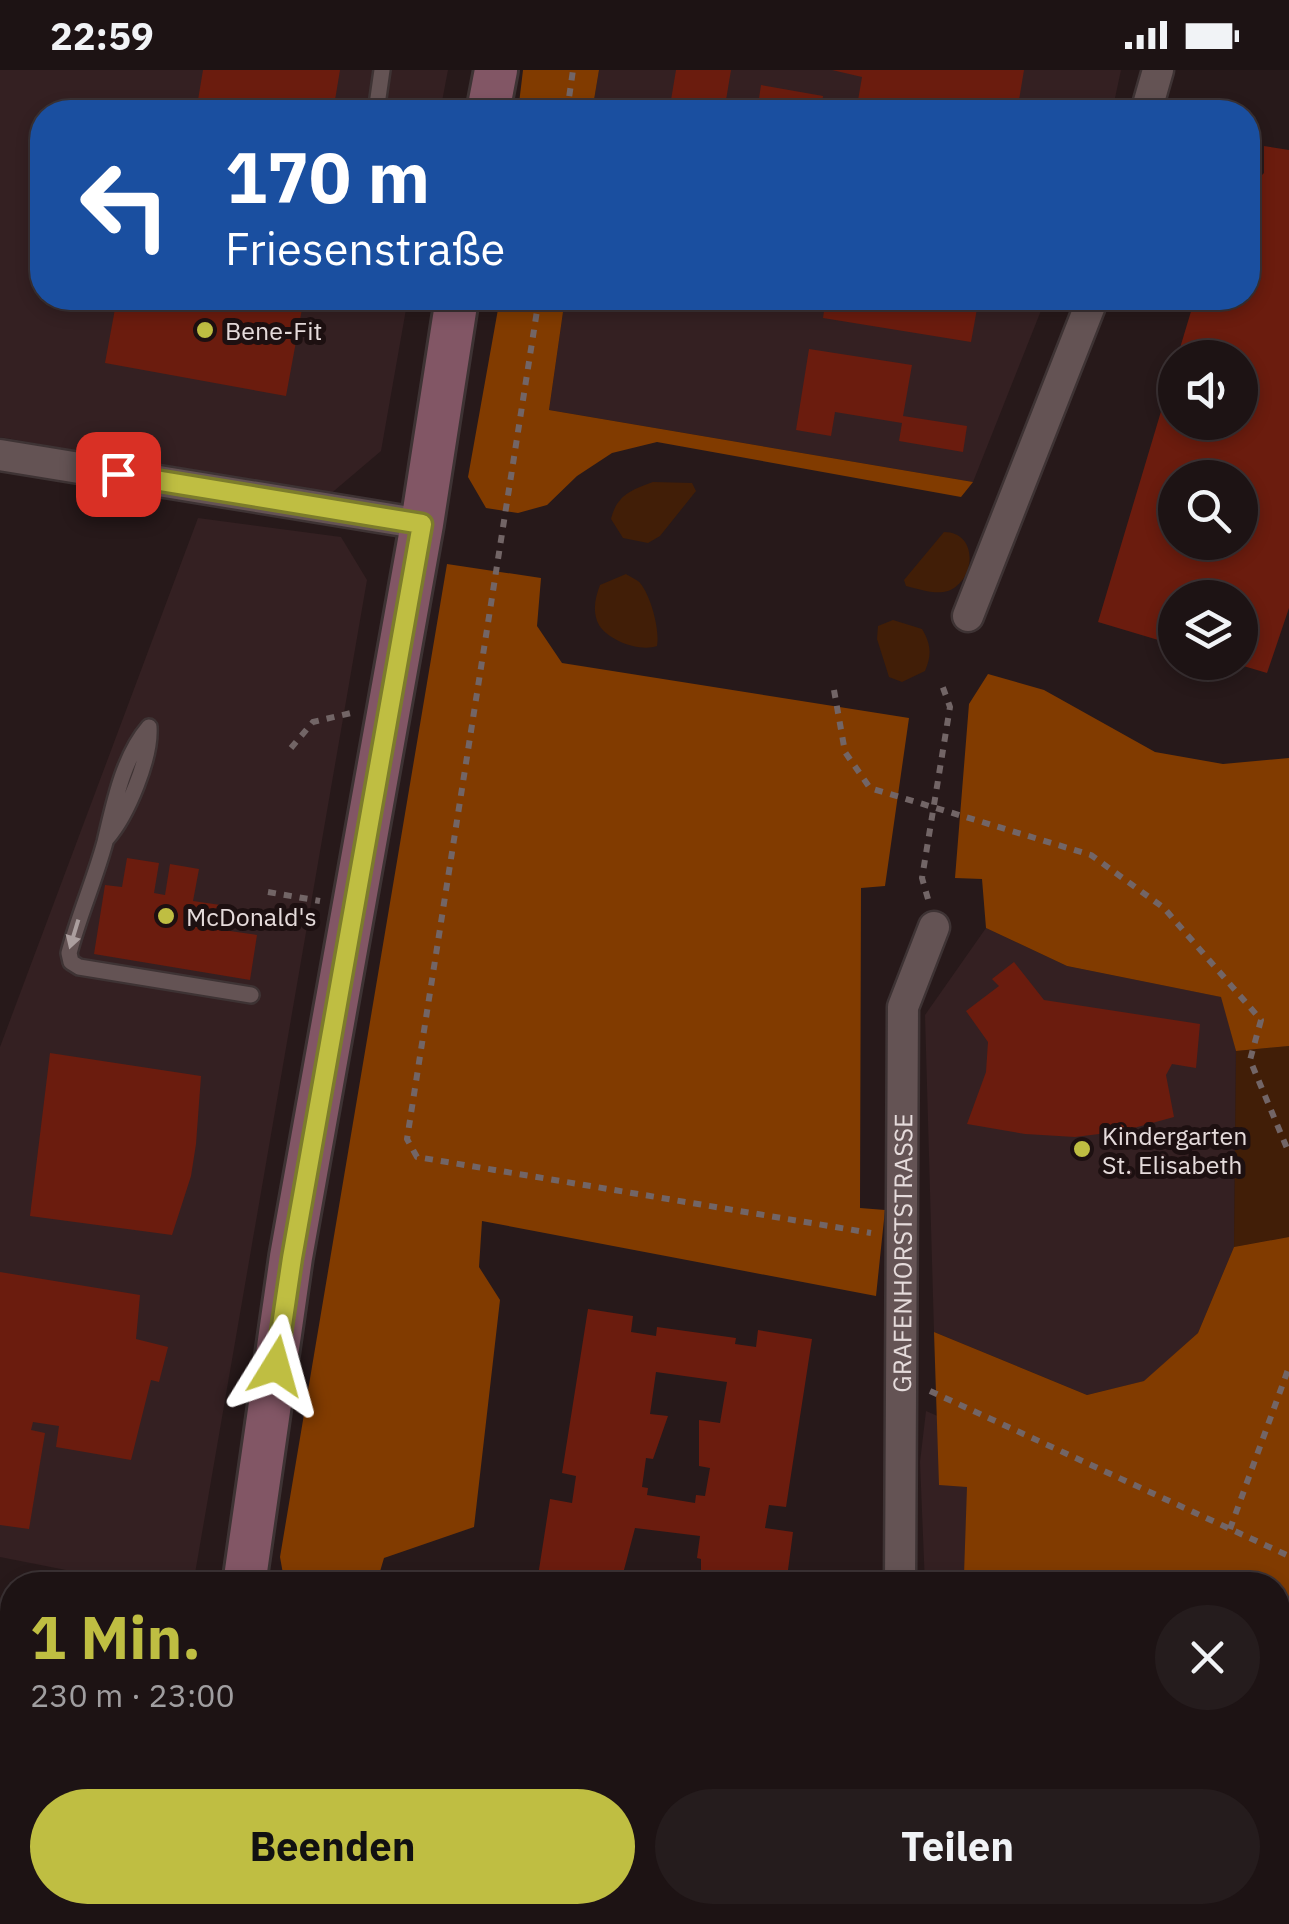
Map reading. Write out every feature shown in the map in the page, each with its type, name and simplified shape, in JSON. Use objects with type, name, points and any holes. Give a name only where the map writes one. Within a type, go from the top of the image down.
[{"type":"main road","points":[[490,100],[496,70]]},
{"type":"main road","points":[[246,1572],[295,1238],[422,524],[455,310]]},
{"type":"street","points":[[1149,100],[1158,70]]},
{"type":"street","points":[[968,616],[1088,310]]},
{"type":"street","points":[[0,455],[422,524]]},
{"type":"street","name":"GRAFENHORSTSTRASSE","points":[[900,1572],[903,1007],[934,927]]},
{"type":"lane","points":[[378,100],[382,70]]},
{"type":"lane","points":[[149,728],[150,744],[120,824],[105,841],[72,938],[71,962],[79,967],[252,995]]},
{"type":"path","points":[[569,100],[573,70]]},
{"type":"path","points":[[537,310],[407,1139],[417,1156],[902,1238]]},
{"type":"path","points":[[934,927],[922,878],[950,707],[942,685]]},
{"type":"path","points":[[834,690],[845,752],[870,788],[1091,855],[1164,908],[1261,1020],[1250,1060],[1289,1153]]},
{"type":"path","points":[[291,748],[313,722],[351,713]]},
{"type":"path","points":[[268,892],[320,901]]},
{"type":"path","points":[[1230,1529],[1289,1367]]},
{"type":"path","points":[[902,1378],[1289,1556]]},
{"type":"shaded area","points":[[0,70],[448,70],[442,100],[30,100],[30,310],[406,310],[381,451],[328,496],[0,437]]},
{"type":"shaded area","points":[[523,70],[599,70],[594,100],[519,100]]},
{"type":"shaded area","points":[[599,70],[1121,70],[1115,100],[594,100]]},
{"type":"shaded area","points":[[498,310],[563,310],[549,410],[973,482],[961,497],[657,442],[612,453],[577,476],[547,505],[518,513],[486,508],[468,477]]},
{"type":"shaded area","points":[[563,310],[1041,310],[973,482],[549,410]]},
{"type":"shaded area","points":[[653,482],[692,483],[696,491],[660,536],[648,543],[623,538],[611,519],[617,504],[632,491]]},
{"type":"shaded area","points":[[198,518],[341,537],[367,580],[195,1572],[76,1572],[0,1557],[0,1047]]},
{"type":"shaded area","points":[[944,532],[955,534],[968,548],[970,558],[964,578],[943,592],[906,586],[904,580]]},
{"type":"shaded area","points":[[447,564],[541,578],[537,626],[562,663],[909,718],[885,886],[861,888],[860,1208],[885,1210],[876,1296],[482,1221],[479,1267],[500,1300],[474,1527],[384,1558],[380,1572],[283,1572],[280,1557]]},
{"type":"shaded area","points":[[626,574],[639,582],[648,596],[656,622],[657,646],[642,648],[617,640],[599,625],[595,605],[600,585]]},
{"type":"shaded area","points":[[893,620],[922,629],[929,650],[925,671],[902,682],[889,677],[877,639],[878,626]]},
{"type":"shaded area","points":[[988,674],[1044,690],[1155,752],[1223,764],[1289,758],[1289,1046],[1236,1051],[1221,997],[1067,966],[986,928],[982,879],[955,878],[969,704]]},
{"type":"shaded area","name":"Kindergarten St. Elisabeth","points":[[986,928],[1067,966],[1222,997],[1236,1051],[1234,1247],[1198,1333],[1145,1381],[1087,1395],[934,1332],[925,1015]]},
{"type":"shaded area","points":[[1289,1046],[1289,1237],[1234,1247],[1236,1051]]},
{"type":"shaded area","points":[[1289,1237],[1289,1572],[964,1572],[967,1487],[939,1485],[934,1332],[1087,1395],[1144,1381],[1198,1333],[1234,1247]]},
{"type":"shaded area","points":[[926,1411],[1289,1567],[1289,1572],[924,1572],[920,1462]]},
{"type":"building","points":[[203,70],[340,70],[335,100],[198,100]]},
{"type":"building","points":[[676,70],[731,70],[726,100],[671,100]]},
{"type":"building","points":[[832,70],[1024,70],[1019,100],[858,100],[862,77]]},
{"type":"building","points":[[761,85],[823,96],[822,100],[759,100]]},
{"type":"building","points":[[1264,146],[1289,150],[1289,608],[1267,673],[1258,670],[1258,580],[1158,580],[1158,640],[1098,622],[1158,421],[1158,440],[1258,440],[1258,340],[1182,340],[1191,310],[1260,310],[1260,177],[1264,173]]},
{"type":"building","name":"Bene-Fit","points":[[115,310],[302,310],[286,396],[105,363]]},
{"type":"building","points":[[824,310],[977,310],[971,342],[823,318]]},
{"type":"building","points":[[809,349],[912,365],[903,416],[967,426],[963,452],[899,441],[902,423],[835,412],[831,436],[796,430]]},
{"type":"building","name":"McDonald's","points":[[127,858],[159,863],[154,893],[165,895],[170,864],[199,869],[193,901],[234,907],[230,931],[257,935],[250,980],[94,954],[105,885],[122,887]]},
{"type":"building","points":[[1014,962],[1044,1000],[1200,1024],[1196,1068],[1172,1064],[1166,1075],[1174,1117],[1123,1131],[1075,1137],[967,1124],[986,1072],[988,1042],[966,1011],[999,986],[992,979]]},
{"type":"building","points":[[50,1053],[201,1076],[191,1176],[172,1235],[30,1216]]},
{"type":"building","points":[[0,1272],[140,1295],[136,1339],[168,1347],[159,1382],[151,1380],[131,1460],[56,1447],[59,1426],[33,1422],[31,1430],[45,1433],[29,1529],[0,1525]]},
{"type":"building","points":[[588,1309],[633,1316],[631,1332],[656,1336],[657,1327],[736,1338],[735,1344],[756,1347],[758,1330],[812,1339],[786,1507],[769,1505],[765,1528],[793,1532],[788,1572],[701,1572],[701,1559],[697,1558],[700,1536],[635,1528],[623,1572],[539,1572],[550,1499],[572,1503],[576,1476],[562,1473]],"holes":[[[656,1372],[727,1382],[720,1423],[699,1420],[699,1466],[710,1468],[705,1496],[696,1495],[695,1503],[647,1495],[648,1488],[642,1487],[646,1458],[653,1459],[668,1416],[650,1414]]]},
{"type":"place","name":"Bene-Fit","points":[[205,330]]},
{"type":"place","name":"McDonald's","points":[[166,916]]},
{"type":"place","name":"Kindergarten St. Elisabeth","points":[[1082,1149]]},
{"type":"route","points":[[118,474],[422,524],[276,1366]]}]
